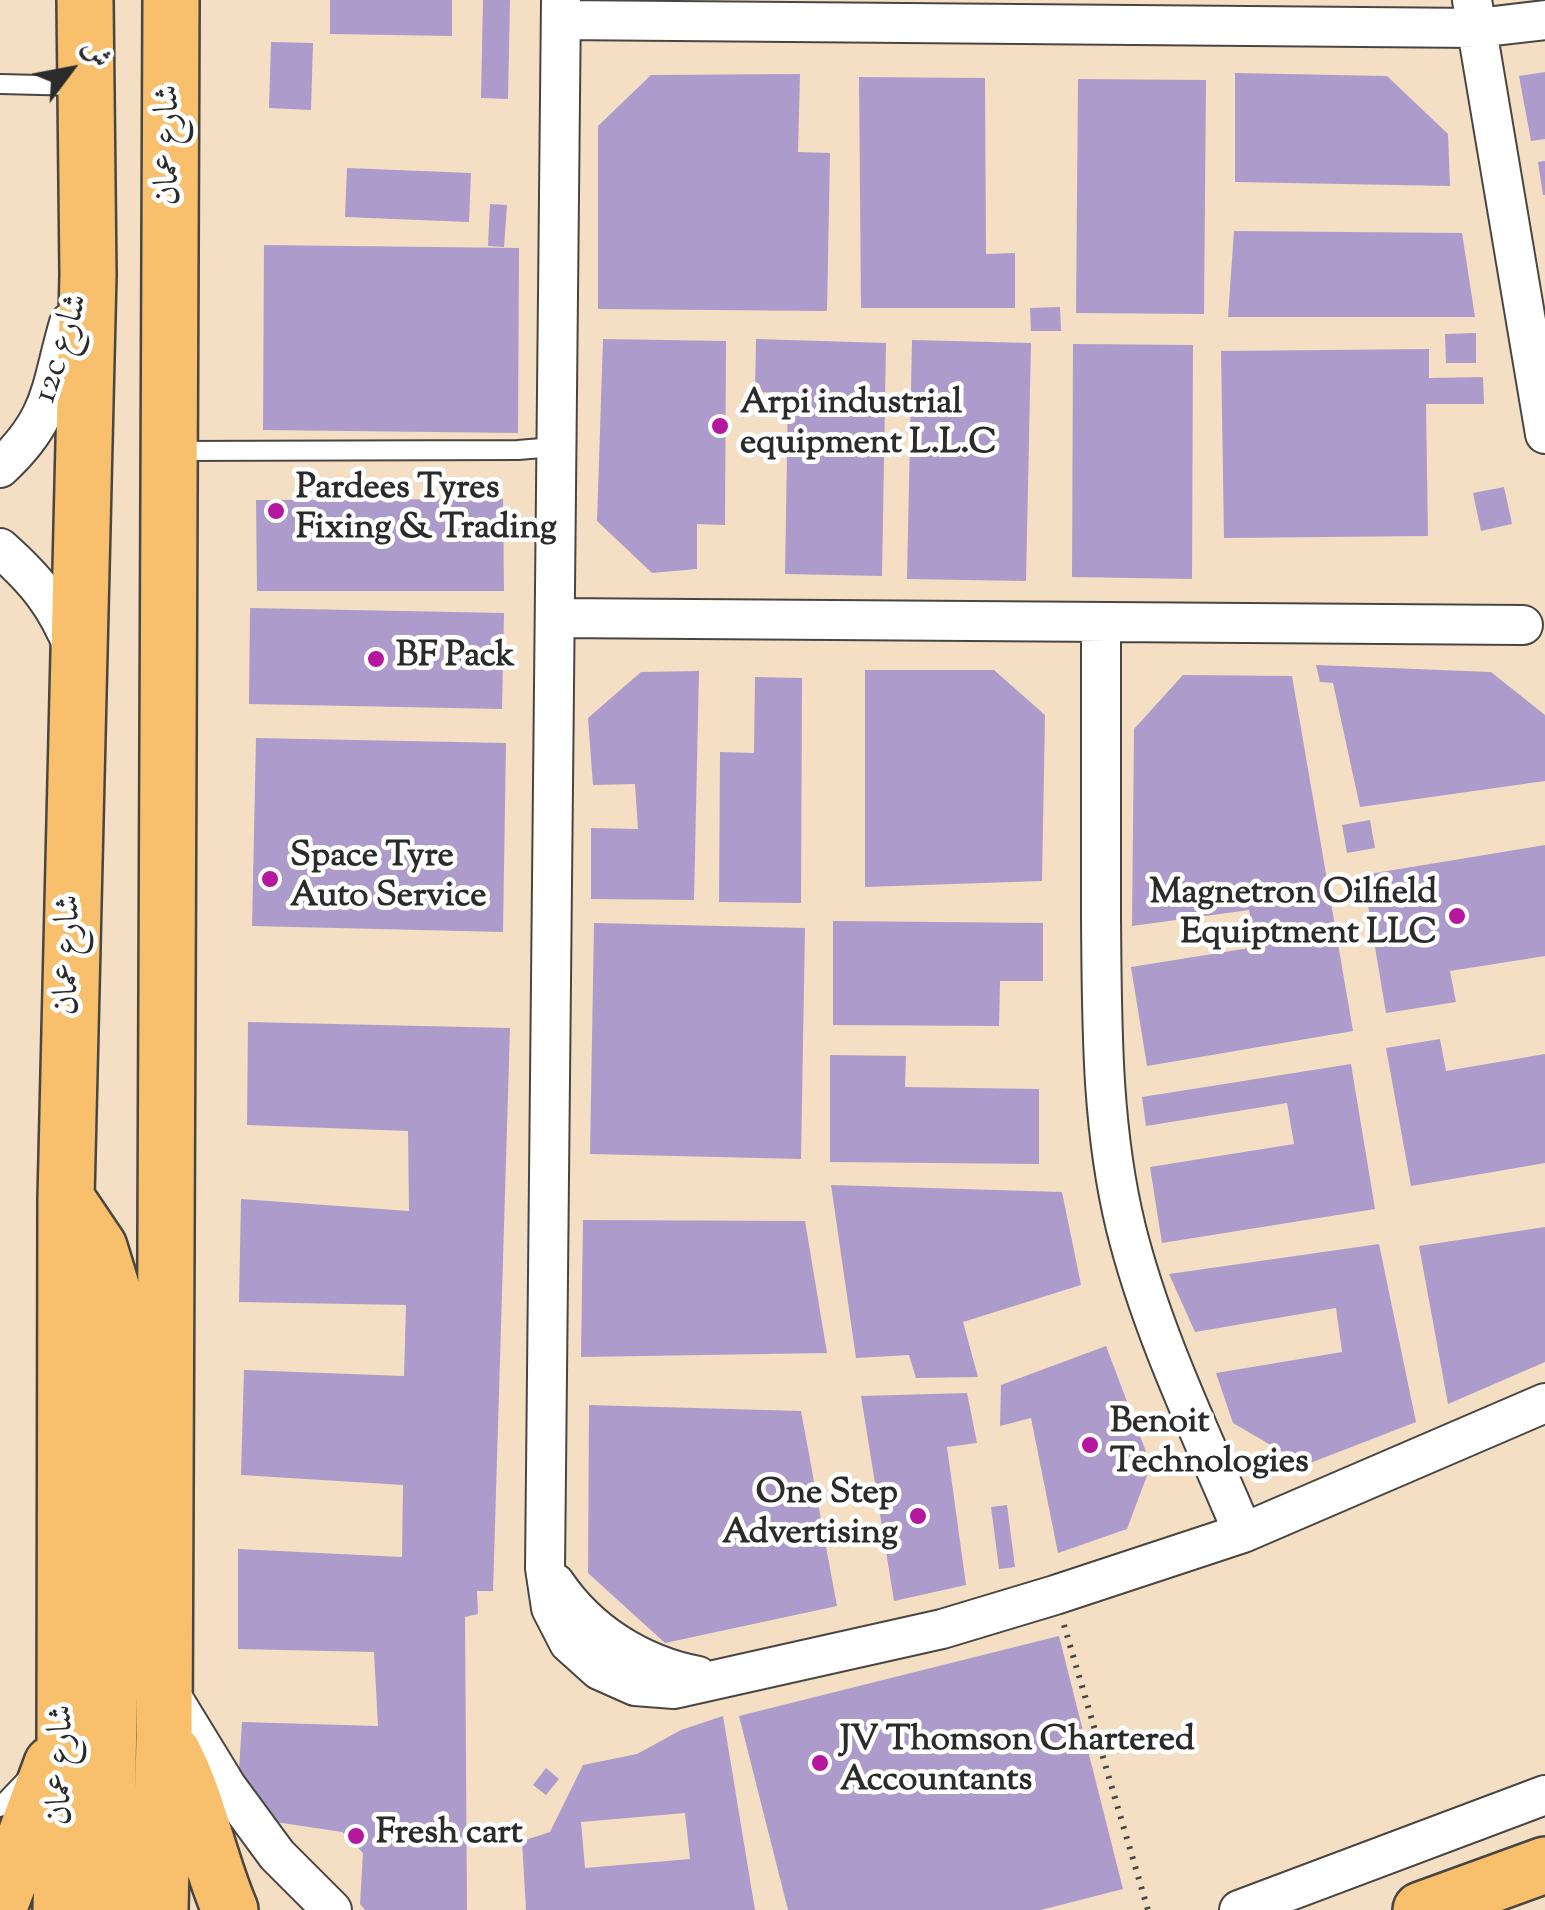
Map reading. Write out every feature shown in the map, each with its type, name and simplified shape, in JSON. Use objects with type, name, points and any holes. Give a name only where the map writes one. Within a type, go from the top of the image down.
[{"type":"main road","name":"شارع عمان","points":[[61,1910],[66,1198],[88,274],[85,0]]},
{"type":"main road","name":"شارع عمان","points":[[160,1910],[164,1737],[171,0]]},
{"type":"main road","points":[[66,1198],[98,1247],[116,1299],[106,1910]]},
{"type":"main road","points":[[164,1737],[190,1793],[230,1910]]},
{"type":"main road","points":[[0,1906],[39,1793],[65,1740]]},
{"type":"main road","points":[[1420,1910],[1545,1865]]},
{"type":"street","points":[[1545,20],[1475,14],[561,10],[546,1568],[565,1597],[616,1643],[662,1666],[712,1678],[828,1657],[942,1629],[1055,1595],[1243,1532],[1545,1403]]},
{"type":"street","points":[[1475,14],[1545,434]]},
{"type":"street","name":"12c شارع","points":[[0,468],[32,434],[45,413],[72,313],[88,274]]},
{"type":"street","points":[[0,548],[32,576],[60,613],[77,656]]},
{"type":"street","points":[[555,618],[1524,626]]},
{"type":"street","points":[[1101,622],[1102,1021],[1112,1159],[1144,1294],[1243,1532]]},
{"type":"street","points":[[162,1681],[227,1788],[267,1842],[332,1910]]},
{"type":"street","points":[[1239,1910],[1545,1794]]},
{"type":"lane","points":[[0,84],[85,86]]},
{"type":"lane","points":[[169,451],[554,447]]},
{"type":"lane","points":[[0,1807],[65,1740]]},
{"type":"path","points":[[1055,1595],[1148,1910]]},
{"type":"building","points":[[330,0],[452,0],[452,36],[330,34]]},
{"type":"building","points":[[483,0],[510,0],[508,99],[481,98]]},
{"type":"building","points":[[271,42],[313,43],[311,110],[269,108]]},
{"type":"building","points":[[1545,72],[1545,139],[1531,141],[1519,76]]},
{"type":"building","points":[[1235,73],[1387,76],[1448,134],[1450,186],[1235,182]]},
{"type":"building","points":[[800,74],[798,152],[830,153],[827,311],[598,309],[598,126],[651,75]]},
{"type":"building","points":[[859,77],[985,78],[986,254],[1015,253],[1015,308],[861,308]]},
{"type":"building","points":[[1078,79],[1206,80],[1204,314],[1076,313]]},
{"type":"building","points":[[1545,161],[1545,195],[1543,195],[1538,162]]},
{"type":"building","points":[[347,168],[471,173],[469,222],[345,217]]},
{"type":"building","points":[[490,204],[507,205],[504,247],[488,246]]},
{"type":"building","points":[[1234,231],[1462,233],[1475,317],[1228,317]]},
{"type":"building","points":[[264,245],[519,248],[518,433],[263,430]]},
{"type":"building","points":[[1060,307],[1061,331],[1031,331],[1030,308]]},
{"type":"building","points":[[1476,333],[1476,363],[1446,363],[1445,334]]},
{"type":"building","points":[[603,339],[726,341],[725,525],[697,524],[697,569],[652,573],[597,521]]},
{"type":"building","points":[[756,339],[886,343],[882,576],[785,574],[788,393],[755,392]]},
{"type":"building","points":[[912,340],[1031,343],[1026,581],[907,579]]},
{"type":"building","points":[[1073,344],[1193,345],[1192,579],[1072,577]]},
{"type":"building","points":[[1429,349],[1429,378],[1483,377],[1484,404],[1426,404],[1428,536],[1224,538],[1221,351]]},
{"type":"building","points":[[1504,487],[1512,524],[1481,531],[1473,493]]},
{"type":"building","points":[[503,499],[504,591],[257,591],[256,500]]},
{"type":"building","name":"BF Pack","points":[[250,608],[504,613],[502,709],[249,704]]},
{"type":"building","points":[[1316,665],[1491,672],[1545,715],[1545,781],[1360,807],[1333,683],[1320,682]]},
{"type":"building","points":[[865,670],[994,670],[1045,715],[1042,881],[865,887]]},
{"type":"building","points":[[699,671],[694,900],[591,899],[591,828],[638,829],[635,784],[593,785],[588,718],[641,672]]},
{"type":"building","points":[[1183,675],[1292,676],[1353,1031],[1147,1066],[1131,967],[1256,947],[1249,910],[1132,926],[1134,729]]},
{"type":"building","points":[[755,677],[802,678],[801,903],[719,902],[720,752],[754,753]]},
{"type":"building","points":[[256,738],[506,743],[503,932],[252,926]]},
{"type":"building","points":[[1370,820],[1375,848],[1347,853],[1342,825]]},
{"type":"building","name":"Magnetron Oilfield Equiptment LLC","points":[[1545,845],[1545,956],[1450,971],[1456,1002],[1386,1013],[1363,875]]},
{"type":"building","points":[[833,921],[1043,923],[1043,981],[1000,981],[999,1026],[833,1025]]},
{"type":"building","points":[[594,923],[805,928],[801,1159],[590,1154]]},
{"type":"building","points":[[248,1022],[510,1028],[493,1591],[477,1591],[478,1614],[465,1617],[467,1910],[365,1910],[360,1904],[363,1853],[342,1832],[269,1821],[238,1786],[242,1722],[378,1726],[374,1652],[238,1649],[238,1549],[402,1557],[403,1485],[241,1475],[244,1370],[404,1376],[406,1305],[239,1302],[241,1199],[409,1211],[408,1131],[247,1125]]},
{"type":"building","points":[[1440,1039],[1446,1071],[1545,1054],[1545,1163],[1411,1186],[1386,1048]]},
{"type":"building","points":[[830,1055],[906,1056],[905,1087],[1039,1089],[1039,1164],[830,1162]]},
{"type":"building","points":[[1351,1064],[1375,1209],[1162,1243],[1150,1167],[1294,1144],[1287,1103],[1146,1126],[1142,1097]]},
{"type":"building","points":[[831,1185],[1062,1192],[1081,1285],[963,1322],[978,1377],[916,1378],[909,1355],[856,1358]]},
{"type":"building","points":[[583,1220],[805,1221],[827,1353],[581,1357]]},
{"type":"building","points":[[1545,1227],[1545,1362],[1448,1404],[1419,1246]]},
{"type":"building","points":[[1379,1244],[1416,1422],[1305,1465],[1233,1423],[1216,1373],[1342,1352],[1336,1308],[1195,1332],[1169,1274]]},
{"type":"building","name":"Benoit Technologies","points":[[1106,1346],[1151,1465],[1127,1529],[1058,1553],[1031,1418],[1000,1426],[1001,1385]]},
{"type":"building","name":"One Step Advertising","points":[[967,1393],[977,1443],[947,1447],[966,1585],[894,1601],[861,1396]]},
{"type":"building","points":[[589,1405],[801,1411],[837,1606],[665,1643],[588,1573]]},
{"type":"building","points":[[1007,1505],[1015,1567],[999,1569],[991,1507]]},
{"type":"building","points":[[1059,1636],[1123,1889],[1041,1910],[788,1910],[739,1716]]},
{"type":"building","points":[[723,1716],[755,1910],[526,1910],[522,1841],[550,1832],[583,1765],[637,1754],[681,1730]],"holes":[[[685,1813],[690,1859],[585,1868],[581,1822]]]},
{"type":"building","points":[[546,1768],[559,1779],[546,1795],[533,1785]]},
{"type":"place","name":"Arpi industrial equipment L.L.C","points":[[720,426]]},
{"type":"place","name":"Pardees Tyres Fixing & Trading","points":[[276,511]]},
{"type":"place","name":"BF Pack","points":[[376,659]]},
{"type":"place","name":"Space Tyre Auto Service","points":[[270,879]]},
{"type":"place","name":"Magnetron Oilfield Equiptment LLC","points":[[1457,916]]},
{"type":"place","name":"Benoit Technologies","points":[[1090,1445]]},
{"type":"place","name":"One Step Advertising","points":[[918,1516]]},
{"type":"place","name":"JV Thomson Chartered Accountants","points":[[820,1763]]},
{"type":"place","name":"Fresh cart","points":[[356,1836]]}]
